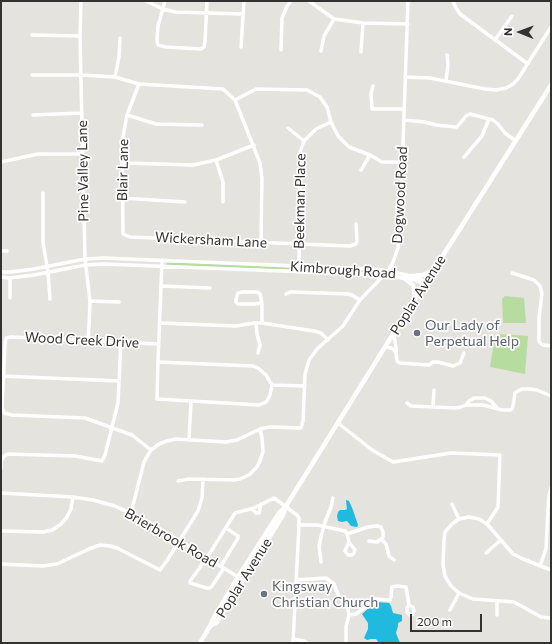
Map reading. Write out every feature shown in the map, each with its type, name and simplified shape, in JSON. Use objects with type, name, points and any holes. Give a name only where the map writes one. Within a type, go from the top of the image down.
[{"type":"main road","name":"Poplar Avenue","points":[[200,643],[213,618],[283,515],[286,506],[385,346],[516,141],[549,93],[551,85]]},
{"type":"main road","points":[[412,276],[423,275],[434,269]]},
{"type":"main road","points":[[404,278],[413,285],[414,301]]},
{"type":"street","name":"Pine Valley Lane","points":[[81,1],[80,36],[85,265],[90,301],[88,340]]},
{"type":"street","points":[[146,1],[163,9],[175,12],[243,14]]},
{"type":"street","points":[[165,1],[158,26],[158,45],[173,48],[201,49],[204,47],[205,42],[207,1]]},
{"type":"street","points":[[241,47],[244,1]]},
{"type":"street","points":[[281,50],[282,18],[291,1]]},
{"type":"street","points":[[310,1],[334,19],[363,23],[408,24]]},
{"type":"street","name":"Dogwood Road","points":[[260,429],[270,427],[301,428],[303,421],[306,369],[309,360],[317,349],[343,326],[360,300],[388,271],[398,248],[400,230],[408,1]]},
{"type":"street","points":[[453,1],[460,14],[528,64]]},
{"type":"street","points":[[495,40],[512,16]]},
{"type":"street","points":[[321,51],[324,36],[334,19]]},
{"type":"street","points":[[361,52],[363,23]]},
{"type":"street","points":[[406,78],[430,78],[485,89],[496,90],[506,88],[518,79],[551,28]]},
{"type":"street","points":[[32,35],[80,36]]},
{"type":"street","points":[[115,77],[119,57],[120,38]]},
{"type":"street","points":[[446,81],[448,64],[447,55]]},
{"type":"street","points":[[32,75],[115,77],[139,84],[223,89],[236,100],[260,163],[262,178],[261,243]]},
{"type":"street","name":"Blair Lane","points":[[123,234],[122,142],[127,115],[139,84]]},
{"type":"street","points":[[373,86],[370,94],[372,109],[404,109]]},
{"type":"street","points":[[236,100],[256,89],[307,90],[320,96],[327,107],[331,122],[338,136],[349,147],[370,155],[382,162],[402,162]]},
{"type":"street","points":[[33,115],[82,113]]},
{"type":"street","points":[[404,120],[457,127],[466,116],[470,114],[489,119],[498,124],[505,133],[516,141]]},
{"type":"street","points":[[127,115],[156,124],[202,125]]},
{"type":"street","points":[[464,157],[482,136],[489,119]]},
{"type":"street","name":"Beekman Place","points":[[298,272],[300,244],[299,155],[304,141],[316,129],[331,122]]},
{"type":"street","points":[[288,128],[304,141]]},
{"type":"street","points":[[122,162],[193,164],[216,160],[254,145]]},
{"type":"street","points":[[1,162],[38,154],[83,154]]},
{"type":"street","points":[[361,170],[370,155]]},
{"type":"street","points":[[216,160],[223,182],[223,202]]},
{"type":"street","points":[[43,193],[43,243],[48,266],[50,299]]},
{"type":"street","points":[[122,198],[185,202]]},
{"type":"street","name":"Wickersham Lane","points":[[123,234],[130,237],[350,246],[356,244],[356,224]]},
{"type":"street","points":[[1,251],[7,251]]},
{"type":"street","name":"Kimbrough Road","points":[[1,272],[34,269],[85,259],[104,258],[388,271],[412,276],[425,283]]},
{"type":"street","points":[[158,362],[254,366],[266,375],[272,385],[268,399],[259,405],[157,400],[158,344],[162,286],[162,260]]},
{"type":"street","name":"Kimbrough Road","points":[[1,277],[10,278],[34,275],[85,265],[104,264],[383,275],[425,283]]},
{"type":"street","points":[[512,273],[534,280],[540,286],[542,294],[539,318],[539,341],[543,345],[551,346]]},
{"type":"street","points":[[10,278],[10,298]]},
{"type":"street","points":[[162,286],[210,288]]},
{"type":"street","points":[[262,303],[238,304],[236,302],[236,297],[238,293],[242,292],[258,292],[261,296],[262,303],[262,323]]},
{"type":"street","points":[[286,294],[290,292],[348,294],[360,300]]},
{"type":"street","points":[[90,301],[119,302]]},
{"type":"street","points":[[160,323],[238,326],[262,323],[314,331],[321,333],[328,340]]},
{"type":"street","points":[[256,323],[260,345],[258,353]]},
{"type":"street","points":[[394,333],[397,361],[400,363],[429,365],[436,362],[453,366],[460,363],[464,354]]},
{"type":"street","name":"Wood Creek Drive","points":[[2,376],[4,344],[6,338],[121,341],[158,344]]},
{"type":"street","points":[[1,469],[1,462],[4,456],[8,454],[75,456],[102,461],[105,455],[118,403],[121,341]]},
{"type":"street","points":[[385,346],[391,348],[396,353]]},
{"type":"street","points":[[119,381],[2,376],[2,407],[4,413],[12,415],[85,418],[132,435],[151,450]]},
{"type":"street","points":[[272,385],[305,386]]},
{"type":"street","points":[[407,403],[411,406],[456,408],[466,405],[483,405],[502,410],[510,410],[512,409],[515,394],[522,389],[537,390],[551,396]]},
{"type":"street","points":[[433,407],[434,390]]},
{"type":"street","points":[[466,405],[474,398],[485,398],[491,401],[497,408]]},
{"type":"street","points":[[189,440],[191,402]]},
{"type":"street","points":[[338,423],[372,450],[393,462],[451,453],[500,455],[498,507],[487,524]]},
{"type":"street","points":[[131,513],[144,462],[151,450],[160,444],[176,439],[226,442],[237,440],[260,429],[263,452],[259,463],[249,475],[237,480],[189,479],[178,481]]},
{"type":"street","points":[[1,564],[43,566],[57,564],[100,545],[117,548],[160,570],[195,516],[202,495],[203,479]]},
{"type":"street","points":[[540,566],[546,549],[549,496],[551,488]]},
{"type":"street","name":"Brierbrook Road","points":[[1,493],[73,497],[103,503],[131,513],[180,540],[240,579]]},
{"type":"street","points":[[1,531],[43,532],[52,530],[61,524],[67,517],[71,509],[73,497]]},
{"type":"street","points":[[226,528],[238,536],[238,538],[212,586],[207,588],[190,583],[192,577],[207,558],[235,513],[252,509],[274,498],[297,515],[299,518],[299,525],[293,641],[304,640],[307,643]]},
{"type":"street","points":[[321,562],[319,546],[333,498]]},
{"type":"street","points":[[252,509],[256,513],[259,513],[261,504]]},
{"type":"street","points":[[452,504],[459,519]]},
{"type":"street","points":[[551,570],[513,554],[487,524],[479,519],[469,517],[459,519],[445,532],[443,565],[451,586],[459,593],[473,599],[514,602],[541,617],[551,618]]},
{"type":"street","points":[[299,525],[311,524],[343,530],[346,532],[349,542]]},
{"type":"street","points":[[347,534],[368,527],[381,527],[384,532],[383,537],[377,542],[369,541]]},
{"type":"street","points":[[381,539],[386,544],[390,556],[394,560]]},
{"type":"street","points":[[486,553],[501,540]]},
{"type":"street","points":[[296,580],[326,578],[334,584],[347,607],[349,615],[346,626],[346,643]]},
{"type":"street","points":[[349,615],[356,614],[376,599],[390,600],[392,587],[397,586],[406,587],[410,605]]},
{"type":"street","points":[[450,610],[459,593]]},
{"type":"street","points":[[497,601],[497,615]]},
{"type":"green space","points":[[167,263],[294,268],[271,269],[167,265]]},
{"type":"green space","points":[[505,296],[524,298],[526,323],[503,323],[502,299]]},
{"type":"green space","points":[[498,334],[528,336],[525,374],[490,367],[495,336]]},
{"type":"water","points":[[346,500],[349,501],[353,510],[358,525],[357,527],[351,526],[347,521],[338,521],[338,512],[340,510],[347,509]]},
{"type":"water","points":[[377,602],[389,603],[393,613],[402,615],[402,621],[398,623],[396,633],[400,643],[379,643],[376,639],[367,640],[364,638],[368,629],[368,623],[362,614]]},
{"type":"place","name":"Our Lady of Perpetual Help","points":[[417,333]]},
{"type":"place","name":"Kingsway Christian Church","points":[[264,594]]}]
